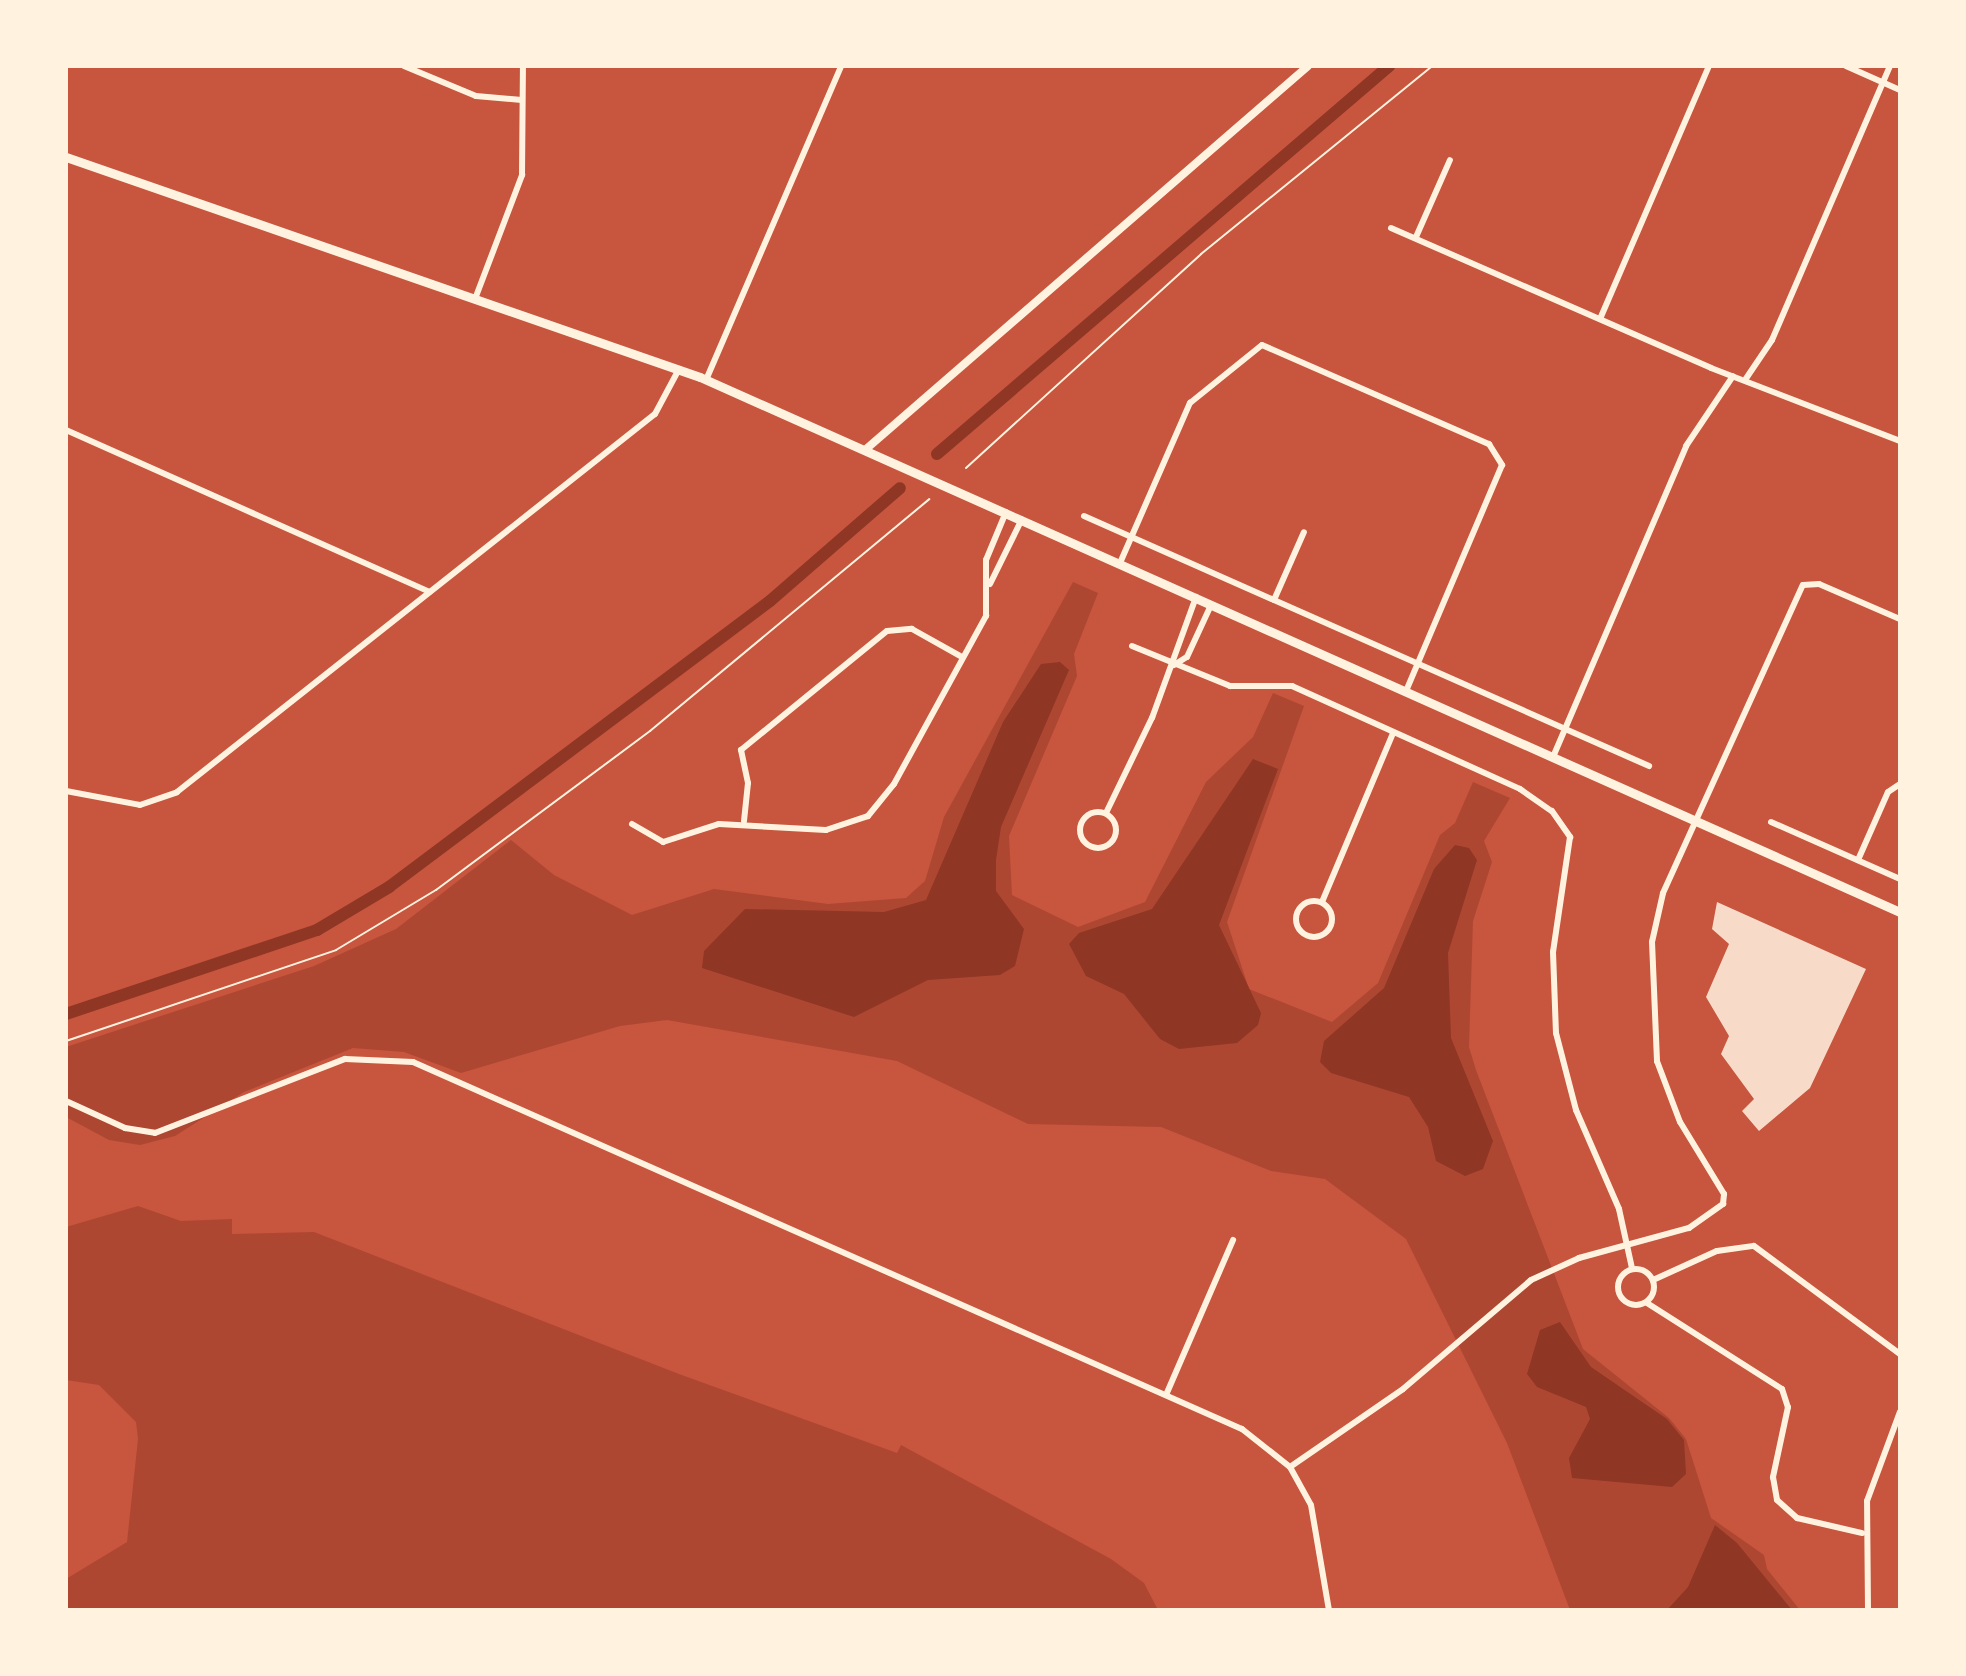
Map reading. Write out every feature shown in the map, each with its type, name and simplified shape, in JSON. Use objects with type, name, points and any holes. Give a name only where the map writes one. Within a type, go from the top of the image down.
[{"type":"main road","points":[[66,157],[706,380],[1900,912]]},
{"type":"street","points":[[404,66],[476,96],[522,100]]},
{"type":"street","points":[[475,299],[522,175],[523,66]]},
{"type":"street","points":[[706,380],[841,66]]},
{"type":"street","points":[[865,450],[1308,66]]},
{"type":"street","points":[[1600,319],[1709,66]]},
{"type":"street","points":[[1846,66],[1900,90]]},
{"type":"street","points":[[1745,380],[1772,340],[1890,66]]},
{"type":"street","points":[[1416,237],[1450,160]]},
{"type":"street","points":[[1391,228],[1733,376],[1900,441]]},
{"type":"street","points":[[1120,563],[1190,403],[1262,345],[1498,453],[1502,465],[1406,691]]},
{"type":"street","points":[[66,791],[110,805],[140,805],[177,792],[655,414],[679,369]]},
{"type":"street","points":[[1553,757],[1686,446],[1733,376]]},
{"type":"street","points":[[66,430],[430,592]]},
{"type":"street","points":[[632,824],[663,842],[744,821],[826,830],[868,816],[894,784],[986,616],[990,584],[986,560],[1006,512]]},
{"type":"street","points":[[1084,516],[1649,766]]},
{"type":"street","points":[[990,584],[1022,519]]},
{"type":"street","points":[[1274,600],[1304,532]]},
{"type":"street","points":[[1290,1467],[1403,1389],[1531,1280],[1541,1274],[1689,1228],[1723,1204],[1724,1194],[1680,1122],[1653,1031],[1652,942],[1663,893],[1803,585],[1819,584],[1900,619]]},
{"type":"street","points":[[1106,813],[1115,824],[1114,839],[1090,847],[1081,822],[1106,813],[1174,665],[1179,636],[1196,596]]},
{"type":"street","points":[[1174,665],[1193,643],[1211,603]]},
{"type":"street","points":[[744,821],[748,783],[741,750],[887,631],[912,629],[962,657]]},
{"type":"street","points":[[1179,636],[1193,643]]},
{"type":"street","points":[[1132,646],[1230,686],[1292,686],[1520,789],[1552,811],[1570,837],[1550,999],[1565,1078],[1628,1246],[1632,1268],[1653,1280]]},
{"type":"street","points":[[1322,902],[1331,913],[1330,928],[1305,936],[1297,911],[1322,902],[1393,733]]},
{"type":"street","points":[[1858,860],[1888,792],[1900,784]]},
{"type":"street","points":[[1771,822],[1900,879]]},
{"type":"street","points":[[66,1101],[125,1128],[155,1133],[345,1059],[408,1060],[1242,1429],[1290,1467],[1317,1522],[1329,1610]]},
{"type":"street","points":[[1166,1395],[1233,1240]]},
{"type":"street","points":[[1653,1280],[1717,1251],[1754,1246],[1900,1354]]},
{"type":"street","points":[[1632,1268],[1621,1278],[1620,1296],[1631,1305],[1647,1303],[1782,1389],[1788,1407],[1773,1477],[1777,1500],[1797,1518],[1862,1533]]},
{"type":"street","points":[[1647,1303],[1653,1280]]},
{"type":"street","points":[[1868,1610],[1862,1533],[1878,1462],[1900,1412]]},
{"type":"path","points":[[966,468],[1201,254],[1432,66]]},
{"type":"path","points":[[66,1041],[336,950],[436,890],[650,731],[929,499]]},
{"type":"shaded area","points":[[1073,582],[1098,593],[1074,654],[1077,676],[1009,836],[1012,895],[1078,927],[1145,902],[1206,782],[1253,737],[1273,693],[1304,706],[1227,922],[1249,989],[1332,1022],[1378,983],[1440,835],[1455,823],[1473,782],[1510,798],[1484,841],[1492,862],[1473,921],[1469,1047],[1476,1070],[1583,1349],[1669,1418],[1686,1439],[1711,1518],[1764,1555],[1767,1569],[1800,1610],[1570,1610],[1507,1443],[1406,1239],[1325,1179],[1271,1171],[1161,1127],[1028,1124],[897,1061],[667,1020],[620,1026],[461,1073],[404,1052],[353,1048],[244,1092],[175,1136],[140,1145],[109,1140],[66,1117],[66,1047],[314,966],[396,929],[511,840],[554,875],[632,915],[714,889],[828,904],[906,898],[925,881],[944,817]]},
{"type":"shaded area","points":[[1060,662],[1069,670],[1001,827],[996,860],[996,891],[1024,929],[1015,966],[1000,975],[928,980],[854,1017],[702,968],[704,951],[745,909],[884,912],[926,900],[1003,722],[1041,664]]},
{"type":"shaded area","points":[[1253,759],[1278,769],[1219,925],[1261,1013],[1258,1025],[1237,1043],[1179,1049],[1160,1039],[1124,994],[1086,976],[1069,944],[1079,933],[1152,909]]},
{"type":"shaded area","points":[[1455,845],[1469,848],[1477,860],[1448,953],[1451,1038],[1493,1141],[1483,1169],[1465,1176],[1436,1161],[1428,1127],[1409,1097],[1331,1073],[1320,1062],[1324,1041],[1384,988],[1434,869]]},
{"type":"shaded area","points":[[138,1206],[181,1221],[232,1219],[232,1234],[314,1232],[679,1374],[897,1453],[901,1445],[1111,1559],[1144,1583],[1158,1610],[66,1610],[66,1579],[127,1542],[138,1439],[136,1422],[99,1385],[66,1380],[66,1227]]},
{"type":"shaded area","points":[[1560,1322],[1591,1367],[1667,1419],[1684,1440],[1686,1474],[1672,1487],[1572,1478],[1569,1458],[1590,1419],[1586,1407],[1537,1387],[1527,1374],[1540,1330]]},
{"type":"shaded area","points":[[1715,1525],[1737,1543],[1792,1610],[1667,1610],[1688,1587]]},
{"type":"building","points":[[1717,902],[1866,969],[1810,1088],[1759,1131],[1742,1111],[1754,1099],[1721,1054],[1729,1036],[1706,997],[1729,944],[1712,929]]},
{"type":"waterway","points":[[937,454],[1389,66]]},
{"type":"waterway","points":[[66,1014],[317,930],[389,887],[770,601],[900,488]]}]
